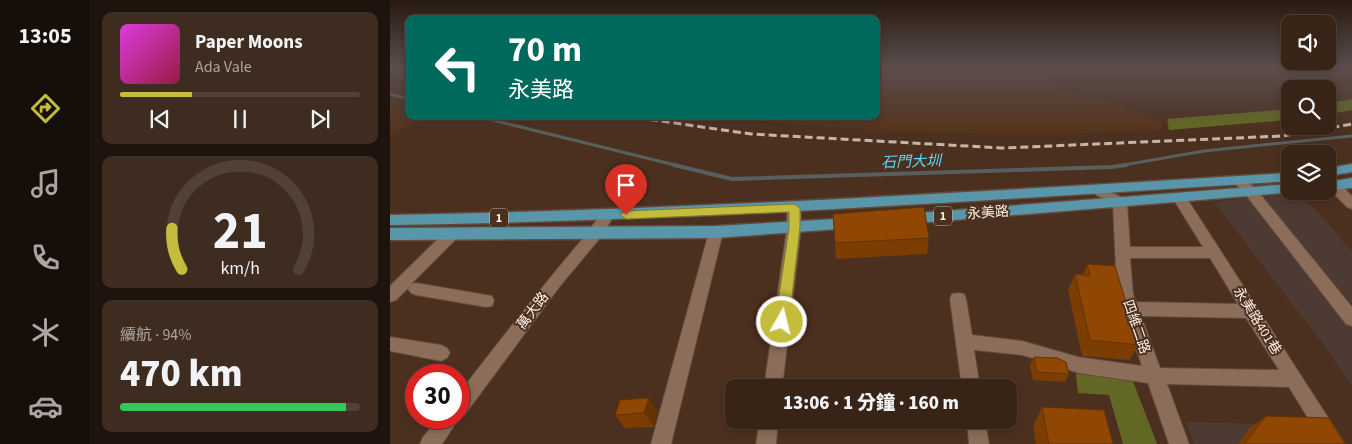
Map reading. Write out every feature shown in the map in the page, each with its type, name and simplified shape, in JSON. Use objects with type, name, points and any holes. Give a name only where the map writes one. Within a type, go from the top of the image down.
[{"type":"main road","points":[[1336,171],[1352,168]]},
{"type":"main road","name":"永美路","points":[[607,216],[794,208],[1281,177]]},
{"type":"main road","points":[[1336,185],[1352,182]]},
{"type":"main road","name":"永美路","points":[[895,220],[1281,190]]},
{"type":"main road","name":"1","points":[[390,220],[607,216]]},
{"type":"main road","name":"1","points":[[390,234],[716,232],[865,222]]},
{"type":"street","points":[[1238,180],[1250,192],[1352,319]]},
{"type":"street","points":[[1096,189],[1120,202]]},
{"type":"street","points":[[1336,191],[1352,204]]},
{"type":"street","name":"永美路401巷","points":[[1179,197],[1335,444]]},
{"type":"street","name":"四維二路","points":[[1120,202],[1125,294],[1179,444]]},
{"type":"street","points":[[774,379],[794,228],[794,208]]},
{"type":"street","name":"萬大路","points":[[470,393],[554,282],[595,234],[607,216]]},
{"type":"street","points":[[661,444],[716,232]]},
{"type":"street","points":[[390,296],[453,234]]},
{"type":"street","points":[[1122,252],[1214,253]]},
{"type":"street","points":[[416,289],[486,301]]},
{"type":"street","points":[[958,299],[970,379]]},
{"type":"street","points":[[1130,309],[1251,311]]},
{"type":"street","points":[[964,342],[1022,348],[1047,354],[1078,365],[1153,376],[1294,379]]},
{"type":"street","points":[[390,344],[441,353]]},
{"type":"street","points":[[430,444],[442,429]]},
{"type":"street","points":[[766,444],[768,429]]},
{"type":"street","points":[[977,429],[979,444]]},
{"type":"shaded area","points":[[880,89],[1055,89],[1101,100],[1161,121],[1163,130],[1041,135],[881,131],[748,120],[880,120]]},
{"type":"shaded area","points":[[390,106],[405,111],[405,120],[418,120],[390,137]]},
{"type":"shaded area","points":[[1281,195],[1281,200],[1305,200],[1319,213],[1352,251],[1352,386],[1323,344],[1214,202]]},
{"type":"shaded area","points":[[1186,422],[1313,425],[1325,444],[1194,444]]},
{"type":"green space","points":[[1352,99],[1352,110],[1336,113],[1336,102]]},
{"type":"green space","points":[[1281,110],[1281,120],[1169,130],[1167,119]]},
{"type":"green space","points":[[1076,374],[1131,376],[1157,444],[1123,444],[1109,395],[1078,393]]},
{"type":"building","points":[[924,207],[929,238],[835,243],[833,214]]},
{"type":"building","points":[[1087,264],[1115,266],[1139,345],[1090,340],[1075,274],[1090,276]]},
{"type":"building","points":[[1034,357],[1057,358],[1066,362],[1069,374],[1037,372]]},
{"type":"building","points":[[649,398],[644,413],[615,415],[620,400]]},
{"type":"building","points":[[1042,407],[1104,410],[1113,444],[1049,444]]},
{"type":"building","points":[[1266,416],[1329,418],[1345,444],[1244,444]]},
{"type":"waterway","name":"石門大圳","points":[[390,94],[405,98]]},
{"type":"waterway","name":"石門大圳","points":[[492,120],[679,166]]},
{"type":"waterway","name":"石門大圳","points":[[1118,166],[1204,151],[1352,136]]},
{"type":"waterway","name":"石門大圳","points":[[674,165],[732,179],[1112,167],[1126,165]]},
{"type":"railway","points":[[654,120],[751,134],[1003,148],[1282,136],[1352,124]]},
{"type":"route","points":[[626,215],[794,208],[794,228],[782,322]]}]
